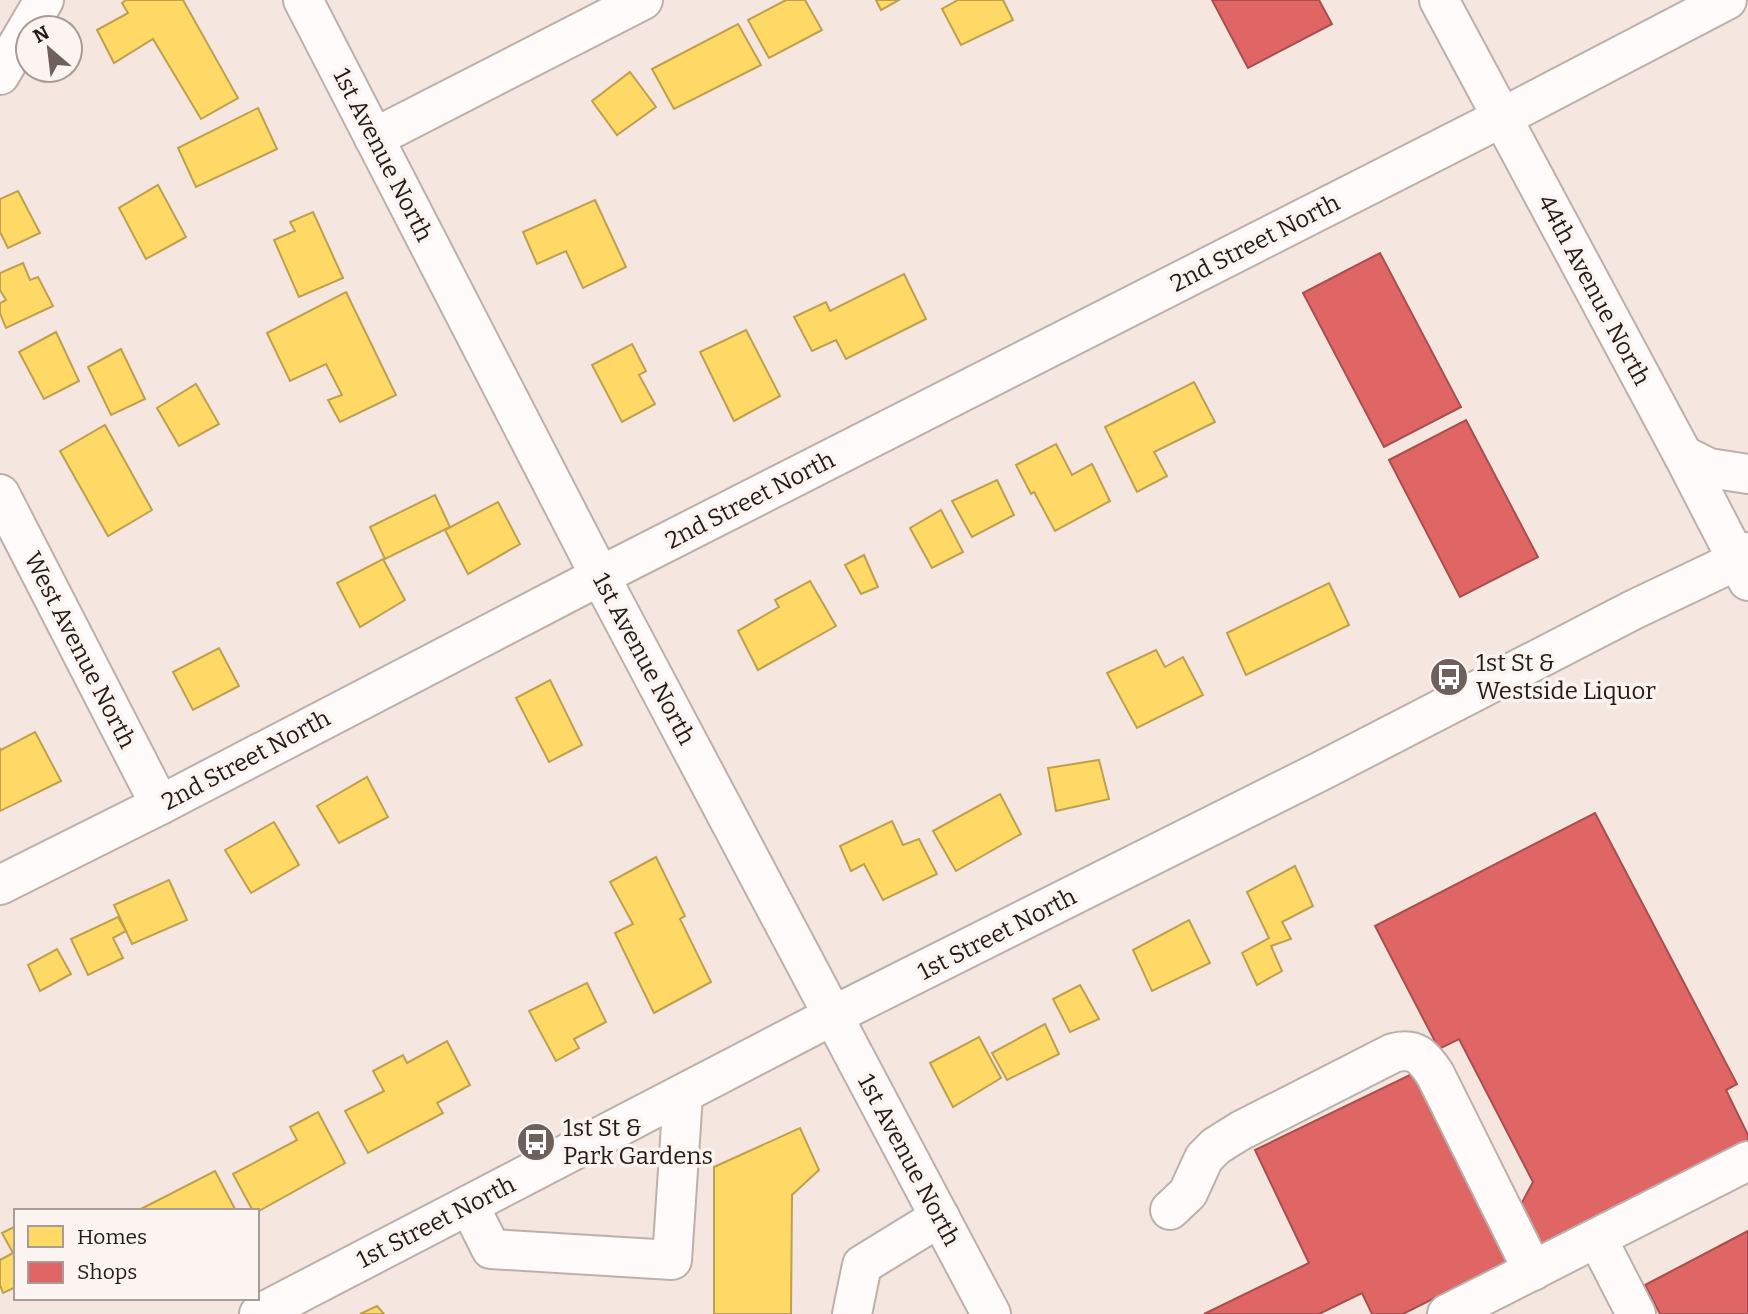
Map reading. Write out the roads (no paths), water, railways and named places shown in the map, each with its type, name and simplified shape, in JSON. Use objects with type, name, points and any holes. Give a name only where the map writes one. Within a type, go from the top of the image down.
[{"type":"street","points":[[0,75],[44,0]]},
{"type":"street","name":"1st Avenue North","points":[[303,0],[600,576],[991,1314]]},
{"type":"street","points":[[374,138],[643,0]]},
{"type":"street","name":"44th Avenue North","points":[[1438,0],[1682,455],[1745,564]]},
{"type":"street","name":"2nd Street North","points":[[0,885],[1727,0]]},
{"type":"street","points":[[1682,455],[1709,468],[1748,474]]},
{"type":"street","name":"West Avenue North","points":[[0,494],[160,805]]},
{"type":"street","name":"1st Street North","points":[[259,1314],[832,1016],[1323,770],[1633,610],[1745,564]]},
{"type":"street","points":[[1170,1210],[1188,1193],[1198,1168],[1216,1146],[1240,1131],[1393,1053],[1409,1051],[1426,1060],[1435,1074],[1533,1271]]},
{"type":"street","points":[[469,1205],[491,1249],[672,1259],[683,1095]]},
{"type":"street","points":[[1447,1314],[1748,1161]]},
{"type":"street","points":[[852,1314],[862,1265],[940,1217]]},
{"type":"street","points":[[1597,1238],[1636,1314]]},
{"type":"place","name":"1st St & Westside Liquor","points":[[1449,677]]},
{"type":"place","name":"1st St & Park Gardens","points":[[536,1142]]}]
